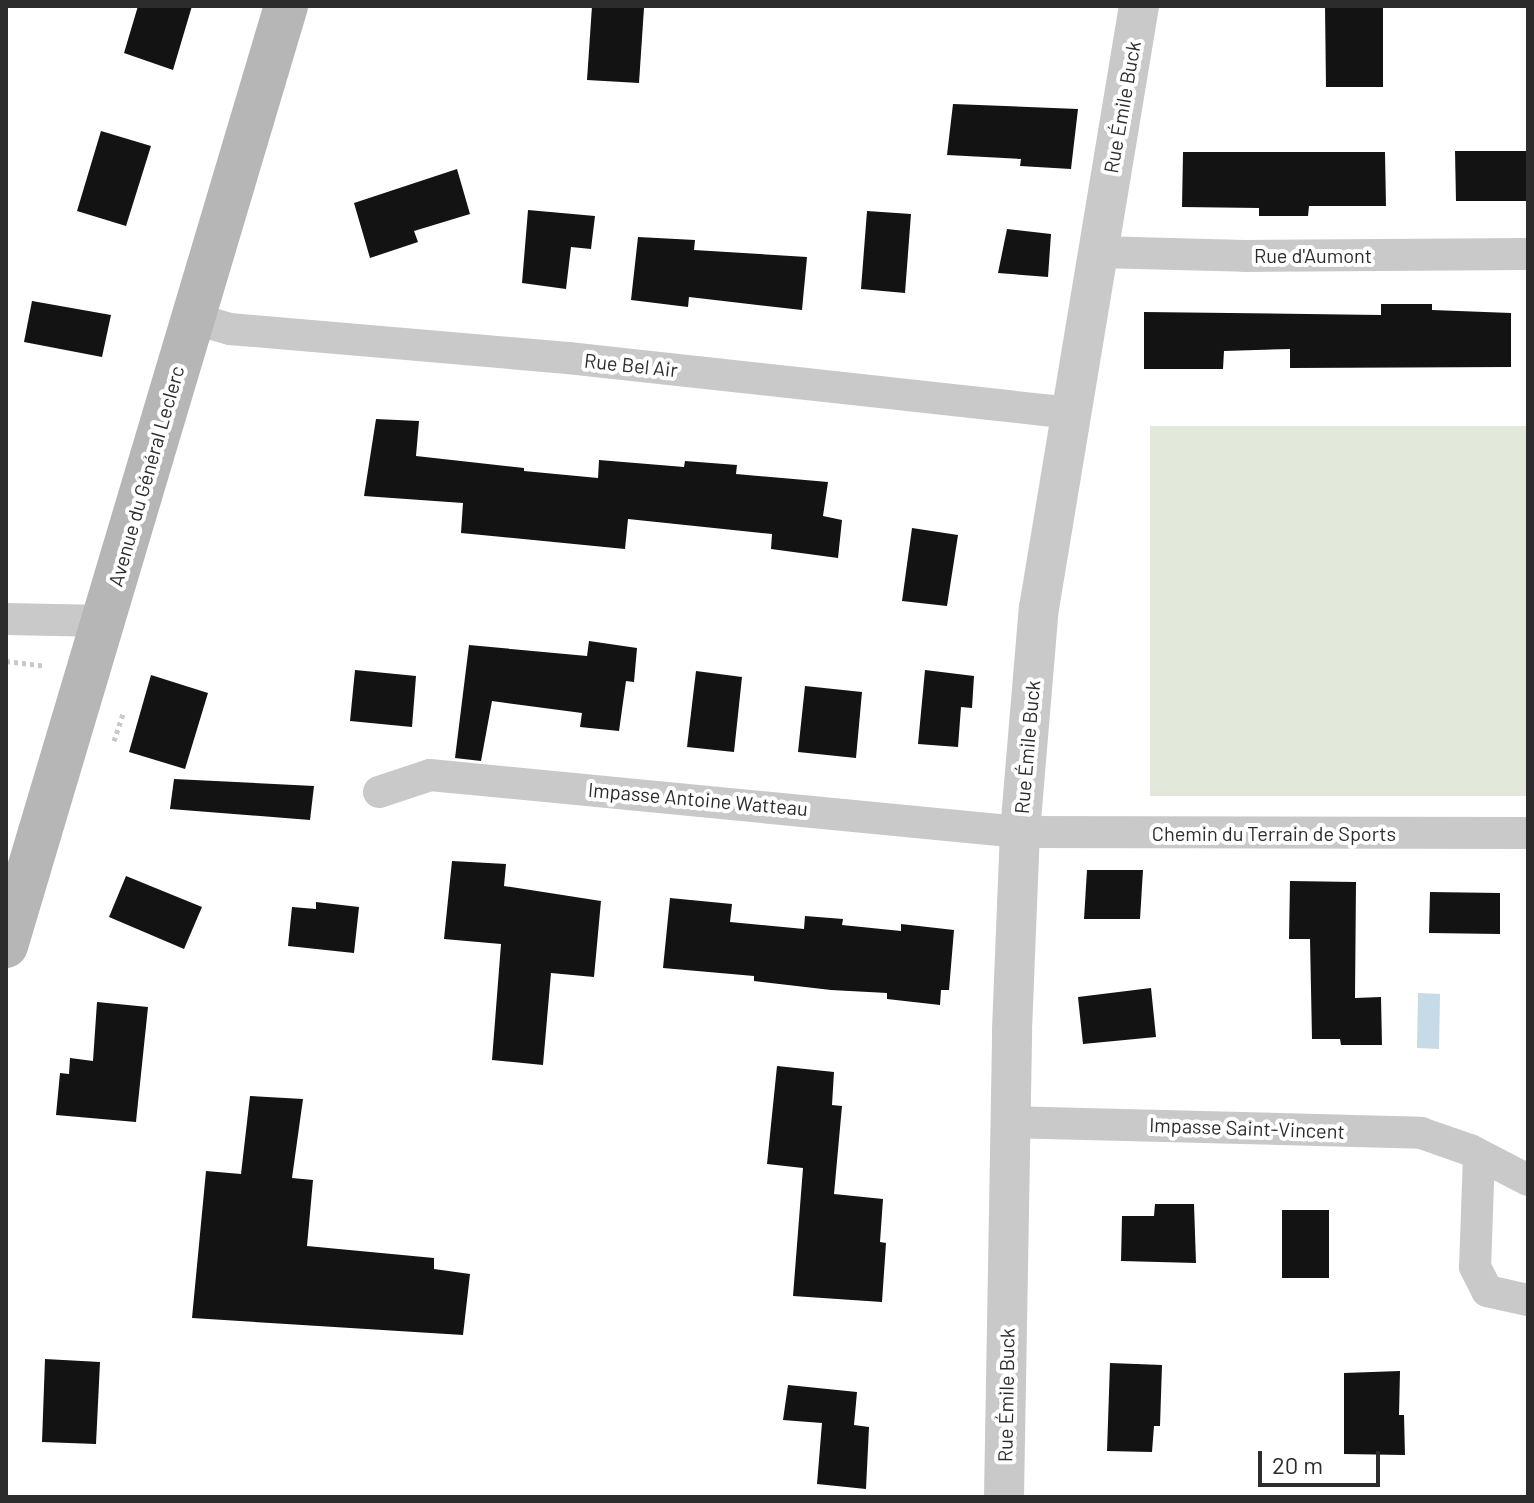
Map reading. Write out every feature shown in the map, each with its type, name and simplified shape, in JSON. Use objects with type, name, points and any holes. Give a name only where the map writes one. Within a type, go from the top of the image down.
[{"type":"main road","name":"Avenue du Général Leclerc","points":[[6,946],[286,6]]},
{"type":"street","name":"Rue Émile Buck","points":[[1004,1497],[1020,832],[1039,608],[1139,6]]},
{"type":"street","name":"Rue d'Aumont","points":[[1097,252],[1245,256],[1528,254]]},
{"type":"street","name":"Rue Bel Air","points":[[192,318],[230,329],[568,358],[1071,413]]},
{"type":"street","points":[[6,619],[104,621]]},
{"type":"street","name":"Impasse Antoine Watteau","points":[[379,792],[430,775],[1020,832]]},
{"type":"street","name":"Chemin du Terrain de Sports","points":[[1020,832],[1528,833]]},
{"type":"street","name":"Impasse Saint-Vincent","points":[[1011,1122],[1421,1133],[1479,1155],[1528,1180]]},
{"type":"street","points":[[1479,1155],[1475,1267],[1487,1291],[1528,1300]]},
{"type":"shaded area","points":[[1150,426],[1528,426],[1528,796],[1150,796]]},
{"type":"water","points":[[1418,993],[1440,994],[1439,1049],[1417,1048]]},
{"type":"building","points":[[138,6],[192,6],[173,70],[124,53]]},
{"type":"building","points":[[592,6],[644,8],[639,83],[587,80]]},
{"type":"building","points":[[1325,6],[1383,6],[1383,87],[1326,87]]},
{"type":"building","points":[[953,104],[1078,109],[1071,169],[1020,166],[1021,159],[947,155]]},
{"type":"building","points":[[101,131],[151,146],[126,226],[77,211]]},
{"type":"building","points":[[1455,151],[1528,151],[1528,201],[1456,201]]},
{"type":"building","points":[[1183,152],[1385,152],[1386,206],[1309,206],[1308,216],[1259,216],[1259,208],[1182,207]]},
{"type":"building","points":[[457,169],[470,214],[414,231],[418,242],[370,258],[354,203]]},
{"type":"building","points":[[528,210],[595,216],[591,249],[571,247],[566,289],[522,283]]},
{"type":"building","points":[[867,211],[911,214],[905,293],[861,289]]},
{"type":"building","points":[[1007,229],[1051,234],[1048,277],[998,273]]},
{"type":"building","points":[[638,237],[695,240],[694,250],[807,257],[802,310],[689,297],[688,307],[631,300]]},
{"type":"building","points":[[32,301],[111,315],[102,357],[24,342]]},
{"type":"building","points":[[1381,304],[1432,304],[1432,310],[1511,313],[1511,367],[1290,368],[1290,349],[1224,351],[1223,369],[1144,369],[1144,312],[1381,315]]},
{"type":"building","points":[[376,419],[419,421],[416,456],[598,478],[599,460],[684,467],[685,461],[737,465],[736,474],[828,482],[823,516],[842,520],[838,558],[771,549],[772,534],[628,519],[625,549],[461,533],[463,503],[364,496]]},
{"type":"building","points":[[912,528],[958,535],[947,606],[902,601]]},
{"type":"building","points":[[589,641],[637,648],[634,682],[626,681],[619,731],[580,727],[582,713],[492,701],[481,761],[455,758],[469,645],[587,656]]},
{"type":"building","points":[[355,670],[416,676],[412,727],[350,721]]},
{"type":"building","points":[[925,670],[974,676],[972,708],[961,707],[958,747],[918,744]]},
{"type":"building","points":[[696,671],[742,677],[734,752],[687,747]]},
{"type":"building","points":[[151,675],[208,693],[185,769],[129,752]]},
{"type":"building","points":[[805,686],[862,692],[856,758],[798,752]]},
{"type":"building","points":[[174,779],[314,786],[310,820],[170,809]]},
{"type":"building","points":[[452,861],[506,864],[504,886],[601,901],[594,977],[551,973],[543,1065],[492,1060],[501,944],[444,939]]},
{"type":"building","points":[[1087,870],[1143,870],[1140,919],[1084,919]]},
{"type":"building","points":[[126,876],[202,907],[184,949],[109,917]]},
{"type":"building","points":[[1290,881],[1356,882],[1355,998],[1381,997],[1382,1045],[1341,1045],[1340,1039],[1312,1039],[1310,939],[1289,939]]},
{"type":"building","points":[[1430,892],[1500,893],[1500,934],[1429,933]]},
{"type":"building","points":[[670,898],[732,904],[730,922],[804,929],[805,916],[843,919],[842,925],[901,931],[901,924],[954,930],[949,990],[941,990],[940,1005],[887,999],[887,993],[831,990],[754,981],[754,976],[663,968]]},
{"type":"building","points":[[316,902],[359,907],[354,953],[288,946],[292,907],[316,909]]},
{"type":"building","points":[[1151,988],[1156,1037],[1083,1044],[1078,997]]},
{"type":"building","points":[[97,1002],[148,1007],[136,1122],[56,1115],[60,1073],[69,1074],[70,1058],[93,1061]]},
{"type":"building","points":[[777,1066],[834,1072],[832,1105],[842,1106],[834,1194],[883,1199],[880,1242],[886,1243],[882,1302],[793,1296],[803,1168],[767,1164]]},
{"type":"building","points":[[250,1096],[303,1099],[292,1178],[313,1180],[307,1246],[434,1258],[434,1269],[470,1274],[463,1335],[192,1318],[206,1171],[241,1174]]},
{"type":"building","points":[[1155,1204],[1194,1204],[1196,1263],[1121,1261],[1122,1216],[1154,1216]]},
{"type":"building","points":[[1282,1210],[1329,1210],[1329,1278],[1282,1278]]},
{"type":"building","points":[[45,1359],[100,1362],[96,1444],[42,1442]]},
{"type":"building","points":[[1110,1363],[1162,1365],[1160,1426],[1154,1426],[1152,1452],[1107,1451]]},
{"type":"building","points":[[1400,1371],[1399,1415],[1404,1415],[1405,1455],[1344,1454],[1344,1373]]},
{"type":"building","points":[[788,1385],[857,1392],[854,1425],[869,1427],[866,1489],[817,1484],[822,1423],[783,1420]]}]
